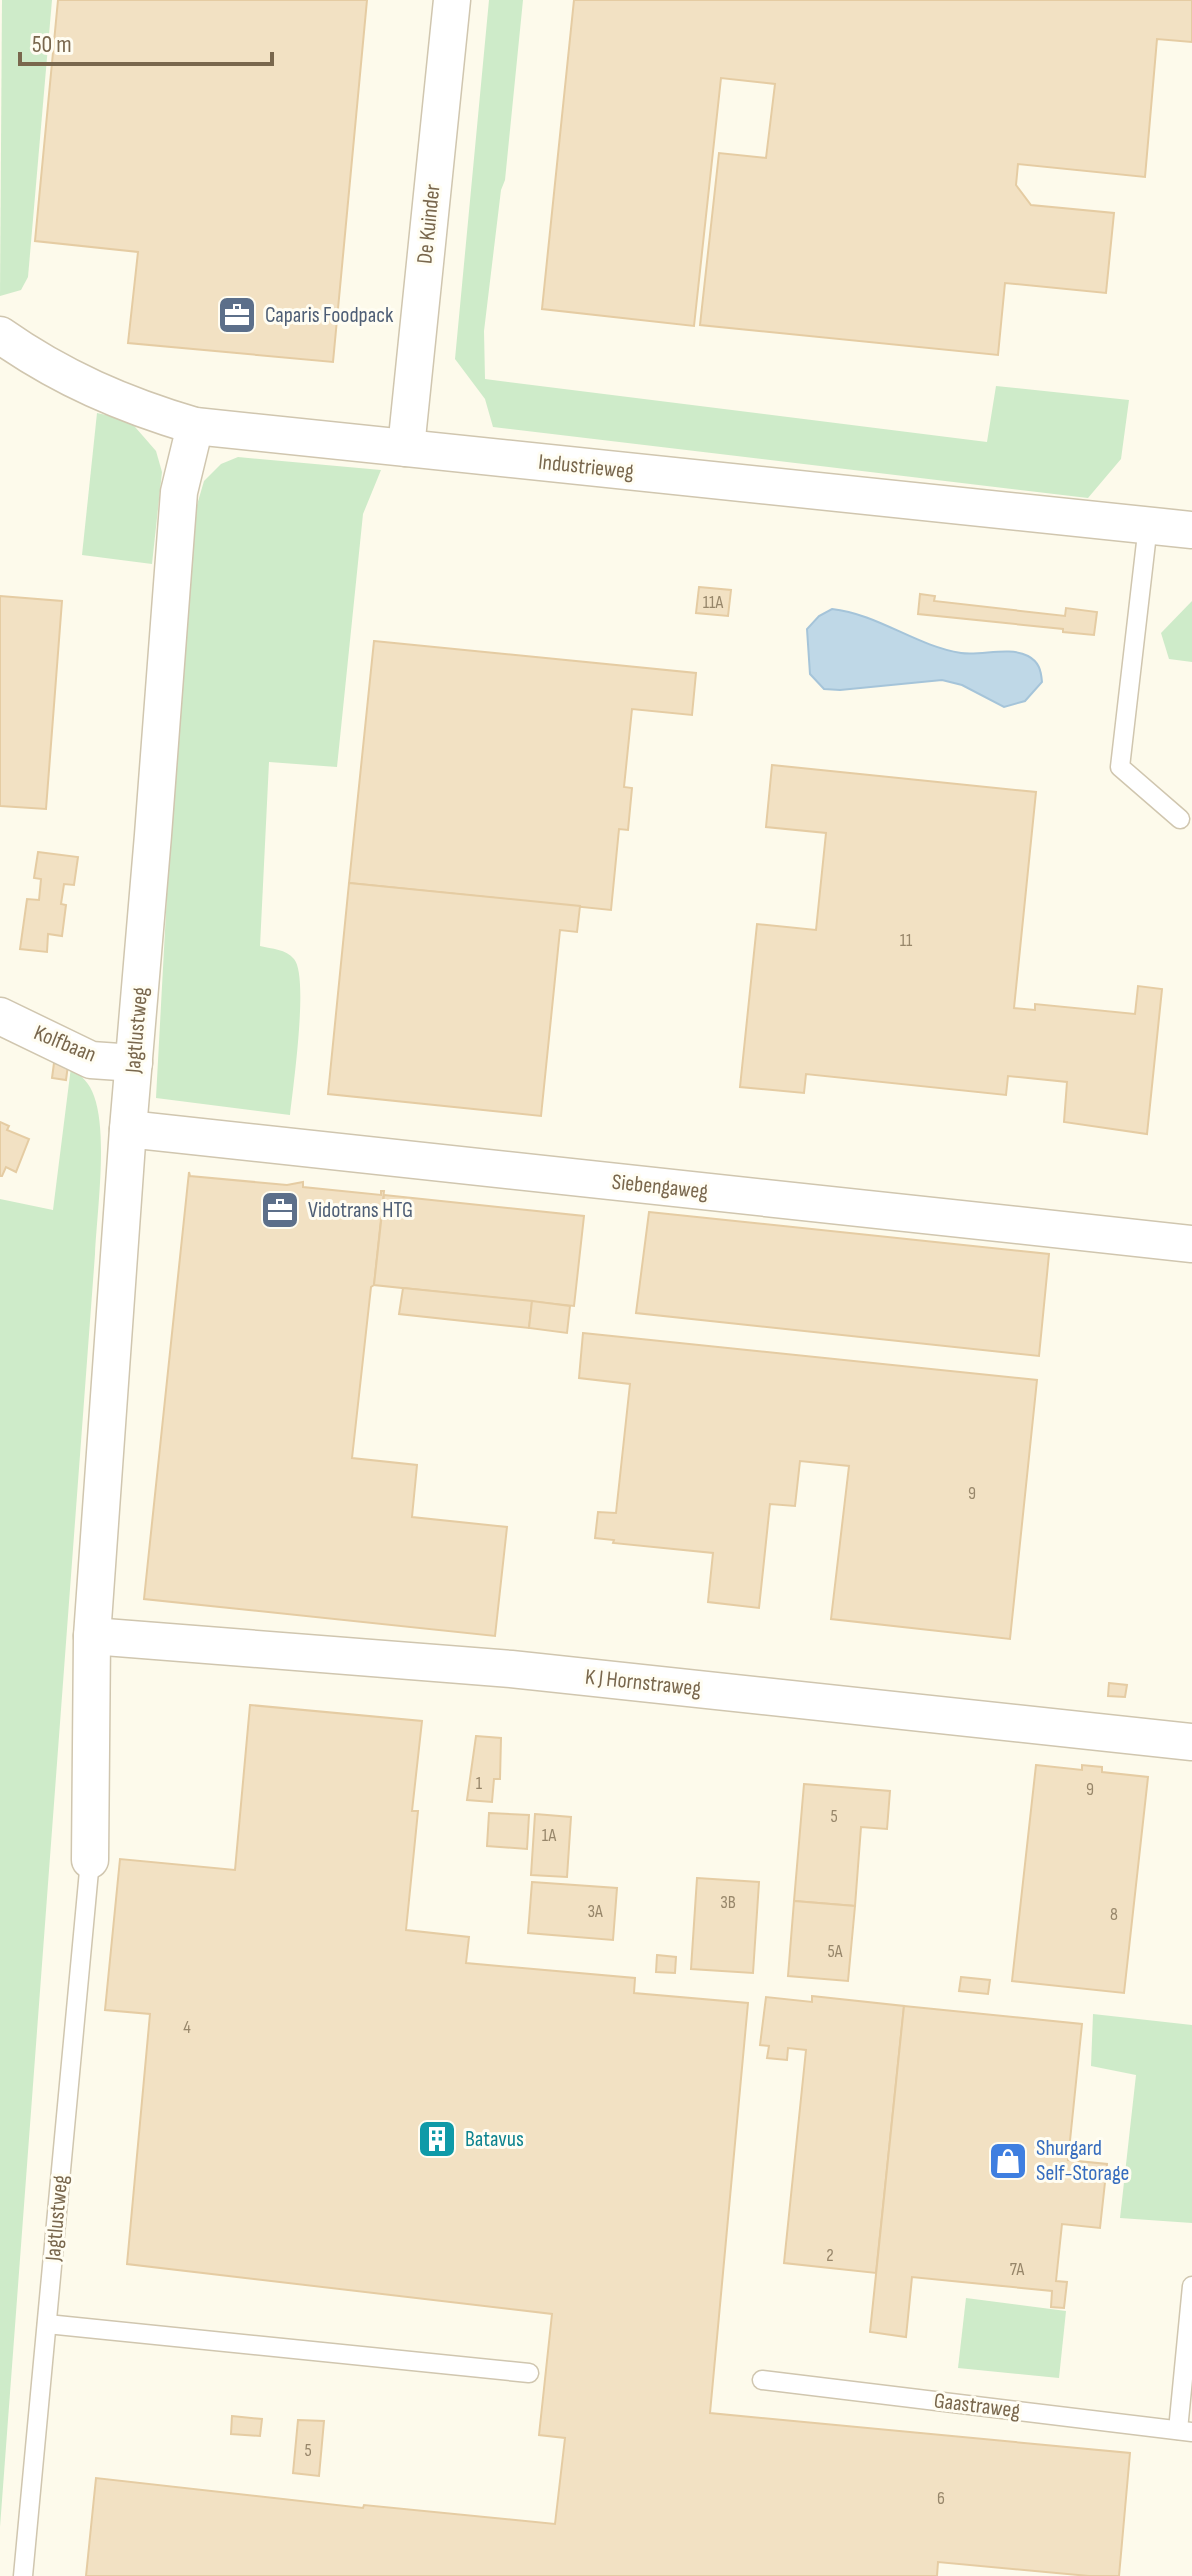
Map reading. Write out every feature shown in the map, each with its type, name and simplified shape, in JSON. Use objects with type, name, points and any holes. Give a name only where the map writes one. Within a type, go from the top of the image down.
[{"type":"street","name":"De Kuinder","points":[[406,448],[452,0]]},
{"type":"street","name":"Industrieweg","points":[[0,335],[51,368],[103,394],[138,409],[195,426],[1192,530]]},
{"type":"street","name":"Jagtlustweg","points":[[90,1860],[92,1636],[128,1129],[179,492],[195,426]]},
{"type":"street","name":"Kolfbaan","points":[[0,1016],[91,1060],[134,1063]]},
{"type":"street","name":"Siebengaweg","points":[[128,1129],[1192,1244]]},
{"type":"street","name":"K J Hornstraweg","points":[[92,1636],[511,1669],[1192,1742]]},
{"type":"lane","points":[[1148,525],[1120,767],[1180,819]]},
{"type":"lane","name":"Jagtlustweg","points":[[23,2576],[90,1860]]},
{"type":"lane","points":[[1185,2431],[1192,2286]]},
{"type":"lane","points":[[47,2324],[529,2373]]},
{"type":"lane","name":"Gaastraweg","points":[[762,2380],[1185,2431]]},
{"type":"green space","points":[[2,0],[52,0],[28,277],[21,290],[0,296]]},
{"type":"green space","points":[[489,0],[523,0],[505,180],[501,190],[484,331],[485,379],[987,442],[996,386],[1129,400],[1121,459],[1088,498],[493,427],[485,399],[455,359]]},
{"type":"green space","points":[[97,413],[129,420],[156,451],[162,472],[152,564],[82,555]]},
{"type":"green space","points":[[238,457],[381,470],[363,514],[337,767],[269,762],[260,946],[287,953],[298,969],[299,1033],[290,1115],[156,1098],[177,708],[192,522],[204,481],[221,464]]},
{"type":"green space","points":[[1192,601],[1192,662],[1169,659],[1161,633]]},
{"type":"green space","points":[[71,1067],[88,1083],[94,1096],[100,1131],[100,1174],[0,2527],[0,1199],[53,1210]]},
{"type":"green space","points":[[1093,2014],[1192,2025],[1192,2223],[1120,2218],[1136,2075],[1091,2066]]},
{"type":"green space","points":[[966,2298],[1066,2311],[1059,2378],[958,2368]]},
{"type":"water","points":[[832,609],[865,617],[928,644],[961,653],[1021,653],[1037,664],[1042,682],[1025,701],[1004,707],[962,685],[942,680],[824,689],[810,674],[807,629],[819,616]]},
{"type":"building","points":[[58,0],[367,0],[333,362],[128,343],[138,252],[35,241]]},
{"type":"building","points":[[574,0],[1192,0],[1192,42],[1157,39],[1145,177],[1018,164],[1016,185],[1031,205],[1114,213],[1106,293],[1005,283],[998,355],[700,325],[719,153],[766,158],[775,84],[721,78],[694,326],[542,309]]},
{"type":"building","points":[[699,587],[731,590],[728,616],[696,613]]},
{"type":"building","points":[[920,594],[935,596],[934,601],[1065,616],[1066,608],[1097,612],[1094,635],[918,614]]},
{"type":"building","points":[[0,596],[62,601],[46,809],[0,806]]},
{"type":"building","points":[[374,641],[696,673],[692,715],[632,709],[624,787],[632,788],[628,830],[619,829],[611,910],[349,883]]},
{"type":"building","points":[[772,765],[1036,792],[1014,1008],[1035,1010],[1035,1004],[1135,1014],[1138,986],[1162,989],[1147,1134],[1064,1122],[1067,1082],[1008,1076],[1006,1095],[806,1074],[804,1093],[740,1087],[757,924],[816,930],[826,833],[766,827]]},
{"type":"building","points":[[38,852],[78,857],[74,885],[64,884],[61,904],[66,905],[62,936],[48,934],[47,952],[20,949],[27,899],[39,900],[41,879],[34,878]]},
{"type":"building","points":[[349,883],[580,906],[577,932],[560,930],[541,1116],[328,1094]]},
{"type":"building","points":[[54,1063],[68,1065],[66,1080],[52,1078]]},
{"type":"building","points":[[0,1122],[9,1126],[7,1130],[29,1139],[16,1172],[6,1167],[2,1176],[0,1176]]},
{"type":"building","points":[[189,1172],[190,1176],[287,1185],[303,1182],[303,1187],[381,1195],[384,1191],[352,1458],[417,1465],[412,1517],[507,1527],[495,1636],[144,1599]]},
{"type":"building","points":[[384,1195],[584,1216],[574,1306],[374,1285]]},
{"type":"building","points":[[649,1212],[1049,1254],[1039,1356],[636,1313]]},
{"type":"building","points":[[403,1288],[532,1301],[529,1328],[399,1314]]},
{"type":"building","points":[[532,1301],[570,1306],[567,1333],[529,1328]]},
{"type":"building","points":[[583,1333],[1037,1380],[1010,1639],[831,1619],[849,1466],[800,1461],[795,1506],[770,1504],[759,1608],[708,1602],[713,1553],[613,1543],[614,1540],[595,1538],[598,1512],[616,1513],[630,1384],[579,1378]]},
{"type":"building","points":[[1109,1683],[1127,1685],[1125,1697],[1108,1696]]},
{"type":"building","name":"Batavus","points":[[250,1705],[422,1721],[412,1811],[418,1811],[406,1930],[469,1937],[466,1963],[635,1978],[634,1993],[748,2003],[710,2413],[1130,2453],[1119,2576],[938,2562],[937,2576],[86,2576],[96,2478],[363,2508],[364,2505],[555,2524],[565,2438],[539,2435],[552,2314],[127,2264],[150,2014],[105,2010],[120,1859],[235,1870]]},
{"type":"building","points":[[476,1736],[501,1738],[500,1779],[494,1779],[492,1802],[467,1800]]},
{"type":"building","points":[[1036,1765],[1082,1770],[1082,1765],[1102,1767],[1102,1772],[1148,1777],[1124,1993],[1012,1981]]},
{"type":"building","points":[[804,1784],[890,1791],[887,1829],[861,1827],[855,1906],[794,1901]]},
{"type":"building","points":[[489,1813],[529,1815],[527,1849],[487,1846]]},
{"type":"building","points":[[535,1814],[571,1817],[567,1877],[531,1875]]},
{"type":"building","points":[[697,1878],[759,1882],[753,1973],[691,1969]]},
{"type":"building","points":[[532,1882],[617,1888],[613,1940],[528,1933]]},
{"type":"building","points":[[794,1901],[855,1906],[848,1981],[788,1976]]},
{"type":"building","points":[[657,1955],[676,1957],[675,1973],[656,1972]]},
{"type":"building","points":[[961,1977],[990,1980],[988,1994],[959,1991]]},
{"type":"building","points":[[812,1996],[904,2006],[876,2273],[784,2263],[806,2050],[788,2048],[787,2060],[767,2058],[769,2046],[760,2045],[766,1997],[812,2002]]},
{"type":"building","points":[[904,2006],[1082,2024],[1068,2160],[1107,2164],[1100,2228],[1062,2224],[1056,2281],[1067,2282],[1064,2308],[1051,2307],[1052,2291],[912,2277],[906,2337],[870,2332]]},
{"type":"building","points":[[232,2416],[262,2419],[260,2436],[231,2434]]},
{"type":"building","points":[[298,2420],[324,2421],[319,2476],[293,2473]]},
{"type":"place","name":"Caparis Foodpack","points":[[237,315]]},
{"type":"place","name":"Vidotrans HTG","points":[[280,1210]]},
{"type":"place","name":"Batavus","points":[[437,2139]]},
{"type":"place","name":"Shurgard Self-Storage","points":[[1008,2161]]}]
